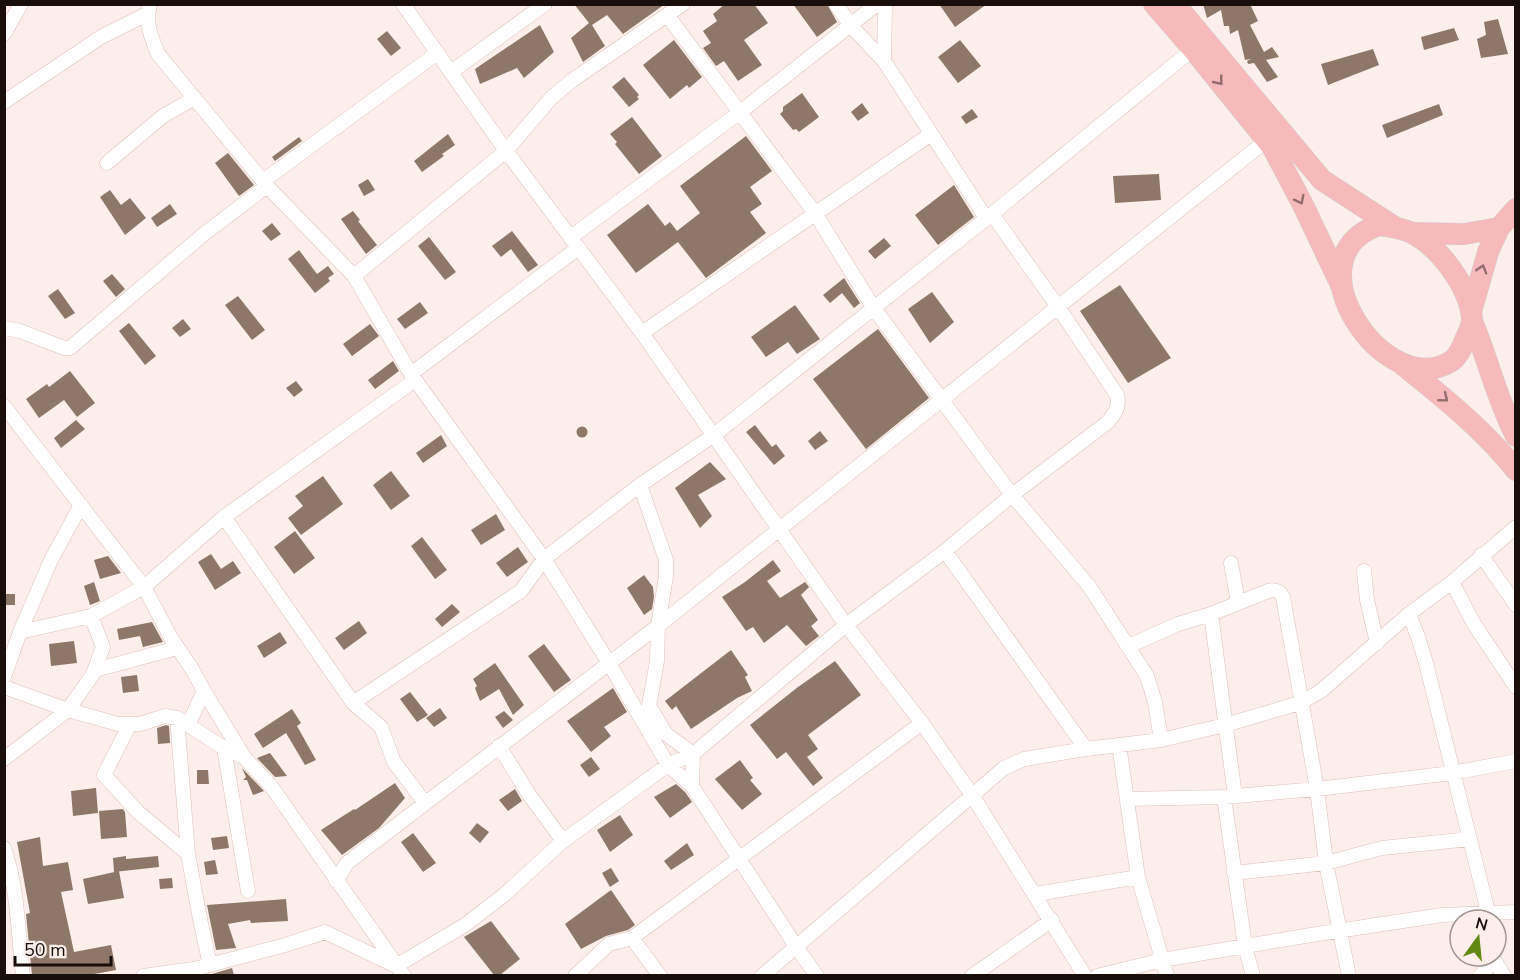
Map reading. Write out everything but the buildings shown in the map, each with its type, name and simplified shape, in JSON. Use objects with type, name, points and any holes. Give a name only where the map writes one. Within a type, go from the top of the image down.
[{"type":"highway","points":[[1154,4],[1267,140],[1304,207],[1357,324],[1374,345],[1398,361],[1474,423],[1498,447],[1515,470]]},
{"type":"highway","points":[[1175,4],[1322,180],[1431,246],[1447,262],[1466,297],[1504,411],[1515,436]]},
{"type":"highway","points":[[1398,361],[1420,369],[1440,367],[1452,361],[1462,348],[1472,317],[1483,266],[1498,228],[1515,208]]},
{"type":"highway","points":[[1341,285],[1341,270],[1346,253],[1354,239],[1365,230],[1378,225],[1439,235],[1464,234],[1498,228]]},
{"type":"street","points":[[4,34],[21,4]]},
{"type":"street","points":[[403,4],[506,151],[642,333],[846,625],[922,723],[972,795],[1085,975]]},
{"type":"street","points":[[451,72],[544,4]]},
{"type":"street","points":[[354,276],[506,151],[552,97],[574,79],[683,4]]},
{"type":"street","points":[[400,970],[504,895],[563,841],[668,765],[693,754],[846,625],[945,551],[1012,495],[1108,422],[1116,412],[1119,402],[1117,395],[1058,307],[931,134],[884,61],[851,26],[836,4]]},
{"type":"street","points":[[20,632],[56,622],[91,616],[144,587],[224,517],[413,377],[575,242],[877,4]]},
{"type":"street","points":[[884,61],[885,4]]},
{"type":"street","points":[[148,9],[148,29],[158,54],[265,184],[354,276],[413,377],[544,559],[609,663],[668,765],[692,786],[796,948],[817,975]]},
{"type":"street","points":[[4,102],[101,37],[148,9]]},
{"type":"street","points":[[666,15],[814,213],[873,308],[1012,495],[1089,586],[1129,646],[1152,687],[1161,740]]},
{"type":"street","points":[[353,703],[521,591],[544,559],[640,485],[714,435],[989,216],[1193,49]]},
{"type":"street","points":[[4,328],[70,348],[265,184],[436,54]]},
{"type":"street","points":[[107,163],[163,116],[195,98]]},
{"type":"street","points":[[642,333],[931,134]]},
{"type":"street","points":[[336,881],[346,863],[658,626],[1267,140]]},
{"type":"street","points":[[4,406],[144,587],[177,648],[244,757],[271,786],[400,970]]},
{"type":"street","points":[[640,485],[666,560],[666,576],[658,626],[657,661],[649,706],[666,735],[693,754]]},
{"type":"street","points":[[4,677],[20,632],[51,560],[81,505]]},
{"type":"street","points":[[224,517],[353,703],[381,727],[394,762],[425,803]]},
{"type":"street","points":[[762,975],[1005,768],[1024,759],[1161,740],[1225,725],[1300,703],[1321,691],[1409,614],[1452,582],[1515,526]]},
{"type":"street","points":[[945,551],[1086,749]]},
{"type":"street","points":[[1481,555],[1515,605]]},
{"type":"street","points":[[1231,563],[1238,603]]},
{"type":"street","points":[[1364,571],[1367,600],[1377,643]]},
{"type":"street","points":[[1452,582],[1474,624],[1515,687]]},
{"type":"street","points":[[1129,646],[1178,624],[1211,614],[1268,591],[1280,592],[1283,597],[1317,789],[1326,863],[1349,975]]},
{"type":"street","points":[[1211,614],[1225,725],[1234,873],[1245,946],[1253,975]]},
{"type":"street","points":[[1409,614],[1423,654],[1487,908]]},
{"type":"street","points":[[4,759],[68,710],[95,670],[103,647],[91,616]]},
{"type":"street","points":[[95,670],[177,648]]},
{"type":"street","points":[[4,687],[68,710],[118,724],[140,724],[165,716],[183,722],[224,748],[244,757]]},
{"type":"street","points":[[204,691],[183,722],[188,854],[210,965]]},
{"type":"street","points":[[575,975],[609,944],[632,938],[922,723]]},
{"type":"street","points":[[130,724],[104,774],[138,812],[188,854]]},
{"type":"street","points":[[1119,745],[1138,877],[1167,975]]},
{"type":"street","points":[[499,746],[528,793],[563,841]]},
{"type":"street","points":[[224,748],[248,891]]},
{"type":"street","points":[[692,786],[693,754]]},
{"type":"street","points":[[1126,799],[1229,796],[1317,789],[1452,773],[1515,761]]},
{"type":"street","points":[[1234,873],[1326,863],[1383,848],[1470,839]]},
{"type":"street","points":[[4,848],[9,863],[16,907],[23,975]]},
{"type":"street","points":[[326,866],[346,863]]},
{"type":"street","points":[[1036,894],[1138,877]]},
{"type":"street","points":[[1097,975],[1162,960],[1448,915]]},
{"type":"street","points":[[972,975],[1052,920]]},
{"type":"street","points":[[143,975],[194,972],[210,965],[325,932],[400,970]]},
{"type":"street","points":[[632,938],[660,975]]}]
